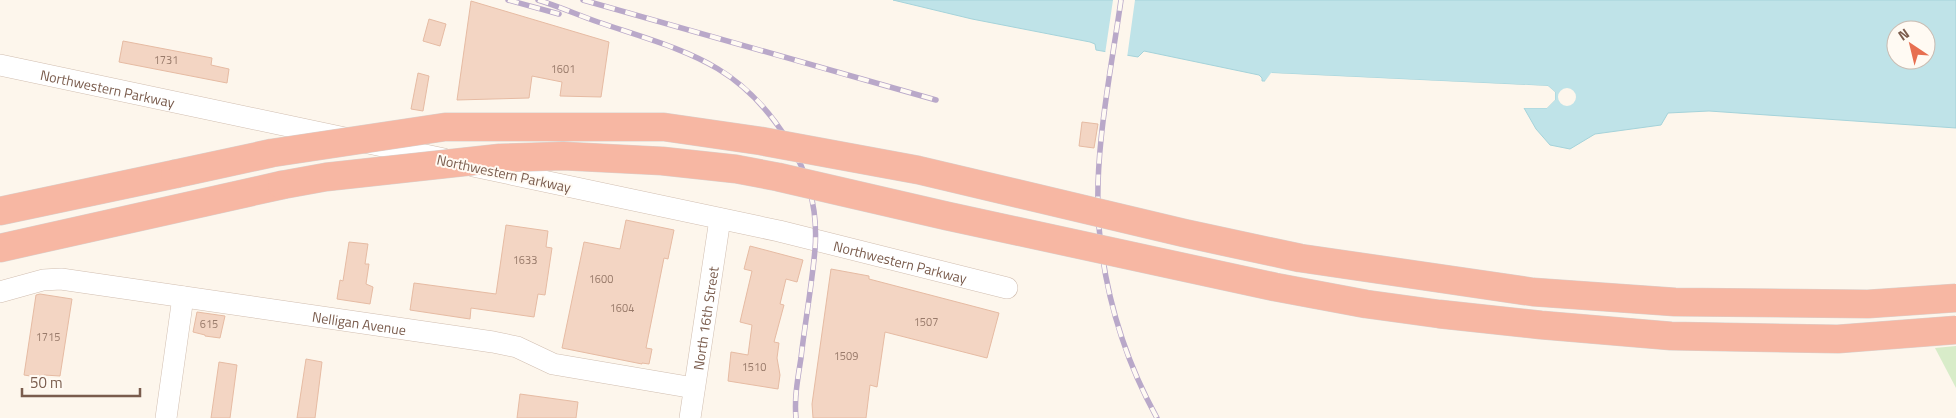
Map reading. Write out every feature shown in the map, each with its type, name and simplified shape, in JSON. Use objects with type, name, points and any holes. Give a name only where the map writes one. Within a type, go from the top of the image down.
[{"type":"highway","points":[[0,211],[272,153],[445,127],[664,127],[760,141],[918,170],[1184,233],[1300,258],[1533,292],[1675,302],[1868,304],[1956,298]]},
{"type":"highway","points":[[0,248],[282,185],[326,177],[500,158],[563,156],[662,161],[736,169],[1275,287],[1366,304],[1439,314],[1670,336],[1838,339],[1956,330]]},
{"type":"street","name":"Northwestern Parkway","points":[[0,65],[779,231],[1007,288]]},
{"type":"street","name":"North 16th Street","points":[[690,418],[720,219]]},
{"type":"street","name":"Nelligan Avenue","points":[[0,292],[43,280],[61,279],[493,342],[518,347],[553,364],[694,388]]},
{"type":"street","points":[[166,418],[183,297]]},
{"type":"green space","points":[[1956,346],[1956,388],[1935,348]]},
{"type":"water","points":[[893,0],[1956,0],[1956,128],[1709,111],[1668,113],[1661,125],[1595,134],[1570,149],[1550,145],[1536,129],[1524,108],[1547,108],[1555,100],[1555,92],[1548,86],[1272,73],[1265,81],[1262,81],[1259,75],[1144,51],[1138,57],[1096,50],[1095,44],[972,19]]},
{"type":"pier","points":[[1113,0],[1135,0],[1127,58],[1105,54]]},
{"type":"pier","points":[[1271,73],[1548,86],[1555,92],[1555,100],[1547,108],[1522,108],[1524,106],[1546,106],[1553,99],[1552,93],[1547,89],[1272,76],[1265,83]]},
{"type":"pier","points":[[1563,88],[1571,88],[1576,93],[1574,104],[1563,106],[1558,101],[1558,93]]},
{"type":"building","points":[[471,1],[609,42],[601,97],[560,96],[562,82],[532,76],[529,98],[457,100]]},
{"type":"building","points":[[429,19],[446,24],[440,46],[423,41]]},
{"type":"building","points":[[123,41],[212,58],[211,65],[229,69],[227,83],[119,62]]},
{"type":"building","points":[[418,73],[429,76],[423,111],[411,109]]},
{"type":"building","points":[[1082,122],[1098,124],[1094,148],[1079,146]]},
{"type":"building","points":[[626,220],[674,230],[668,259],[664,258],[646,348],[652,349],[649,364],[562,348],[584,242],[620,249]]},
{"type":"building","points":[[506,225],[548,231],[546,247],[552,248],[545,295],[538,294],[534,317],[471,308],[470,319],[410,310],[414,283],[496,294]]},
{"type":"building","points":[[349,242],[368,244],[365,264],[369,264],[366,284],[373,287],[370,304],[337,299],[340,280],[343,281]]},
{"type":"building","points":[[750,246],[803,260],[797,282],[786,279],[780,304],[784,305],[774,342],[779,343],[777,358],[780,375],[778,389],[728,381],[731,352],[748,355],[752,325],[740,322],[752,271],[744,269]]},
{"type":"building","points":[[831,269],[869,276],[869,279],[999,313],[987,358],[885,332],[877,387],[870,385],[866,418],[813,418],[812,404]]},
{"type":"building","points":[[36,295],[72,299],[60,376],[44,375],[43,378],[24,375]]},
{"type":"building","points":[[197,312],[225,316],[220,338],[193,332]]},
{"type":"building","points":[[306,359],[322,362],[315,418],[297,418]]},
{"type":"building","points":[[219,362],[237,365],[230,418],[211,418]]},
{"type":"building","points":[[520,394],[578,402],[576,418],[517,418]]},
{"type":"railway","points":[[508,0],[559,14]]},
{"type":"railway","points":[[538,0],[683,51],[707,63],[730,77],[751,94],[771,116],[790,144],[797,156],[811,195],[816,235],[797,388],[796,418]]},
{"type":"railway","points":[[583,0],[936,100]]},
{"type":"railway","points":[[1121,0],[1108,84],[1098,172],[1099,227],[1106,277],[1118,326],[1135,372],[1157,418]]}]
